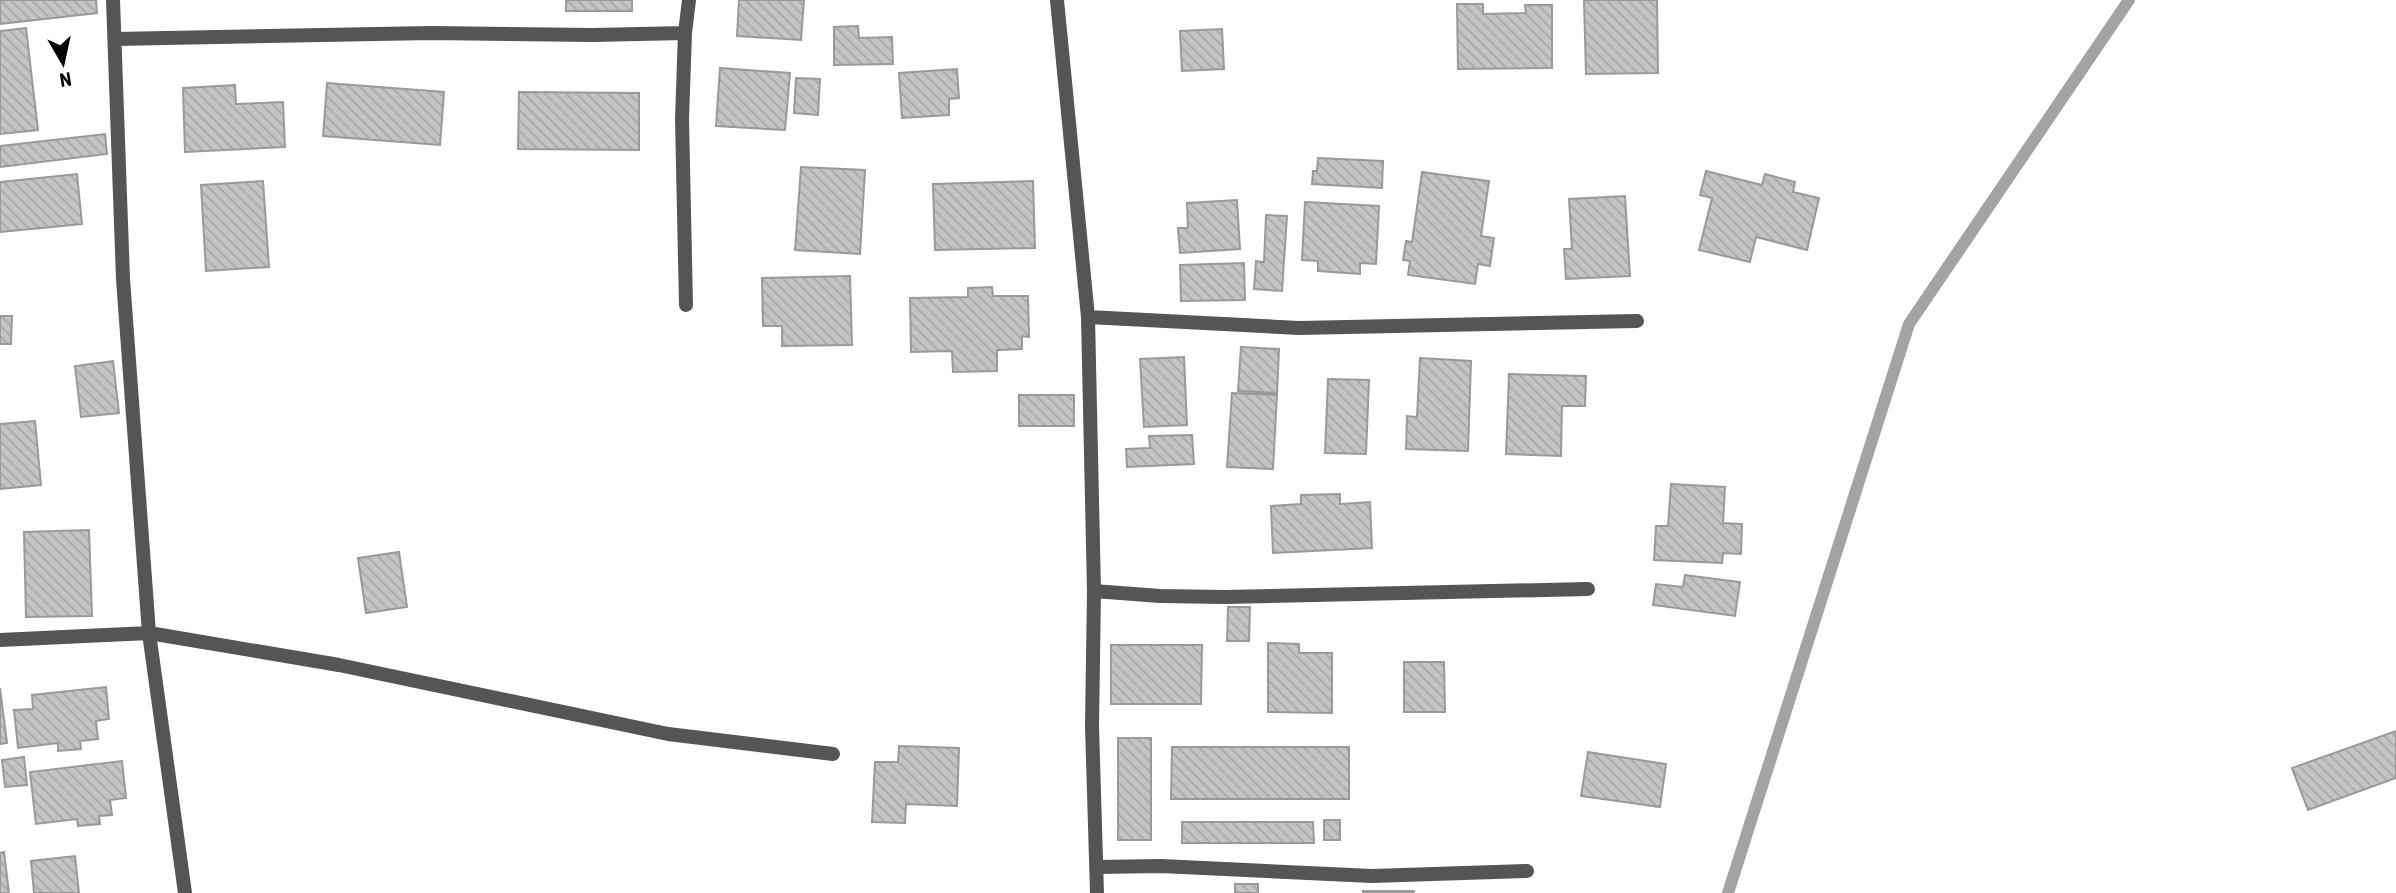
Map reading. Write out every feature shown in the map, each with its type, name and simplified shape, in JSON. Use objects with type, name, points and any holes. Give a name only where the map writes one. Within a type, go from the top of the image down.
[{"type":"street","points":[[113,0],[123,279],[149,633],[185,893]]},
{"type":"street","points":[[686,304],[682,119],[689,0]]},
{"type":"street","points":[[1057,0],[1088,317],[1094,590],[1092,726],[1097,893]]},
{"type":"street","points":[[115,39],[431,33],[685,33]]},
{"type":"street","points":[[1088,317],[1299,328],[1637,321]]},
{"type":"street","points":[[1094,590],[1160,596],[1225,597],[1588,589]]},
{"type":"street","points":[[0,640],[149,633],[339,665],[668,734],[833,754]]},
{"type":"street","points":[[1097,867],[1161,866],[1372,876],[1527,871]]},
{"type":"building","points":[[0,0],[96,0],[97,13],[0,24]]},
{"type":"building","points":[[566,0],[632,0],[632,11],[566,11]]},
{"type":"building","points":[[739,0],[804,0],[801,40],[737,36]]},
{"type":"building","points":[[1584,0],[1657,0],[1658,73],[1586,74]]},
{"type":"building","points":[[1457,4],[1483,4],[1483,14],[1526,13],[1525,5],[1552,5],[1552,68],[1458,69]]},
{"type":"building","points":[[858,26],[859,38],[892,37],[893,64],[834,65],[834,27]]},
{"type":"building","points":[[26,28],[38,130],[0,134],[0,31]]},
{"type":"building","points":[[1222,29],[1224,69],[1182,71],[1180,31]]},
{"type":"building","points":[[720,68],[790,73],[785,130],[716,126]]},
{"type":"building","points":[[957,69],[959,98],[949,99],[949,115],[902,118],[899,73]]},
{"type":"building","points":[[796,78],[820,79],[818,115],[794,113]]},
{"type":"building","points":[[327,83],[444,92],[440,145],[323,136]]},
{"type":"building","points":[[235,85],[236,104],[283,102],[285,147],[185,152],[183,88]]},
{"type":"building","points":[[519,92],[639,93],[639,150],[518,149]]},
{"type":"building","points":[[105,134],[107,154],[0,167],[0,146]]},
{"type":"building","points":[[1318,158],[1383,161],[1382,188],[1312,184]]},
{"type":"building","points":[[801,167],[865,170],[860,254],[795,250]]},
{"type":"building","points":[[1706,171],[1762,185],[1765,174],[1795,182],[1793,192],[1819,198],[1807,250],[1756,237],[1750,262],[1699,250],[1712,198],[1700,195]]},
{"type":"building","points":[[1422,172],[1489,181],[1481,236],[1494,238],[1490,266],[1478,264],[1475,284],[1408,275],[1410,261],[1403,260],[1406,241],[1412,242]]},
{"type":"building","points":[[77,174],[82,224],[0,232],[0,182]]},
{"type":"building","points":[[263,181],[269,267],[206,271],[201,185]]},
{"type":"building","points":[[1033,181],[1035,248],[935,250],[933,184]]},
{"type":"building","points":[[1625,196],[1630,276],[1566,279],[1564,249],[1572,249],[1569,199]]},
{"type":"building","points":[[1237,200],[1240,249],[1180,253],[1178,228],[1188,228],[1187,203]]},
{"type":"building","points":[[1305,202],[1379,206],[1376,264],[1360,263],[1360,274],[1318,271],[1318,261],[1302,260]]},
{"type":"building","points":[[1266,215],[1287,216],[1282,291],[1254,289],[1256,261],[1264,262]]},
{"type":"building","points":[[1244,263],[1245,300],[1181,301],[1180,265]]},
{"type":"building","points":[[850,276],[852,345],[782,346],[782,326],[763,326],[762,278]]},
{"type":"building","points":[[992,287],[993,296],[1028,296],[1029,337],[1022,336],[1022,349],[997,350],[997,371],[953,372],[952,351],[911,352],[910,298],[968,297],[968,288]]},
{"type":"building","points":[[0,316],[12,316],[11,344],[0,344]]},
{"type":"building","points":[[1241,347],[1279,349],[1277,393],[1238,391]]},
{"type":"building","points":[[1184,357],[1187,425],[1144,427],[1140,359]]},
{"type":"building","points":[[1420,358],[1471,361],[1468,451],[1406,449],[1407,416],[1417,417]]},
{"type":"building","points":[[113,361],[119,413],[81,417],[75,366]]},
{"type":"building","points":[[1509,374],[1586,376],[1585,406],[1562,406],[1561,456],[1506,454]]},
{"type":"building","points":[[1328,379],[1369,380],[1366,454],[1325,453]]},
{"type":"building","points":[[1232,393],[1277,395],[1273,469],[1227,467]]},
{"type":"building","points":[[1019,395],[1074,395],[1074,426],[1019,426]]},
{"type":"building","points":[[35,421],[41,485],[0,489],[0,424]]},
{"type":"building","points":[[1192,435],[1194,464],[1127,467],[1126,449],[1150,448],[1149,436]]},
{"type":"building","points":[[1671,484],[1725,487],[1723,523],[1742,524],[1741,554],[1723,553],[1722,563],[1654,560],[1656,526],[1668,526]]},
{"type":"building","points":[[1340,494],[1340,504],[1370,502],[1372,548],[1273,553],[1271,506],[1301,504],[1301,495]]},
{"type":"building","points":[[89,530],[92,616],[26,617],[24,532]]},
{"type":"building","points":[[399,552],[407,607],[366,613],[358,558]]},
{"type":"building","points":[[1685,575],[1740,582],[1735,616],[1653,605],[1656,584],[1683,587]]},
{"type":"building","points":[[1228,607],[1250,607],[1249,641],[1227,641]]},
{"type":"building","points":[[1268,643],[1299,644],[1299,653],[1332,653],[1332,713],[1268,712]]},
{"type":"building","points":[[1111,645],[1202,645],[1201,704],[1111,704]]},
{"type":"building","points":[[1404,662],[1444,662],[1445,712],[1404,712]]},
{"type":"building","points":[[106,687],[109,719],[96,721],[98,739],[80,741],[81,749],[58,751],[58,743],[18,748],[14,710],[33,709],[32,695]]},
{"type":"building","points":[[0,688],[7,743],[0,744]]},
{"type":"building","points":[[2396,731],[2396,778],[2308,810],[2292,768]]},
{"type":"building","points":[[1118,738],[1151,738],[1151,840],[1118,840]]},
{"type":"building","points":[[899,746],[959,748],[957,806],[906,804],[905,823],[872,822],[875,762],[898,762]]},
{"type":"building","points":[[1172,747],[1349,747],[1349,799],[1171,799]]},
{"type":"building","points":[[1588,752],[1666,764],[1660,807],[1581,796]]},
{"type":"building","points":[[24,757],[27,785],[5,787],[2,760]]},
{"type":"building","points":[[122,761],[126,798],[110,800],[112,815],[99,816],[100,824],[78,826],[77,819],[36,824],[30,772]]},
{"type":"building","points":[[1324,820],[1340,820],[1340,840],[1324,840]]},
{"type":"building","points":[[1182,822],[1313,822],[1314,843],[1182,843]]},
{"type":"building","points":[[4,852],[9,893],[0,893],[0,853]]},
{"type":"building","points":[[75,856],[79,893],[34,893],[31,861]]},
{"type":"building","points":[[1235,884],[1258,884],[1258,893],[1235,893]]},
{"type":"building","points":[[1414,891],[1414,893],[1363,893]]},
{"type":"waterway","points":[[1728,893],[1909,324],[2129,0]]}]
